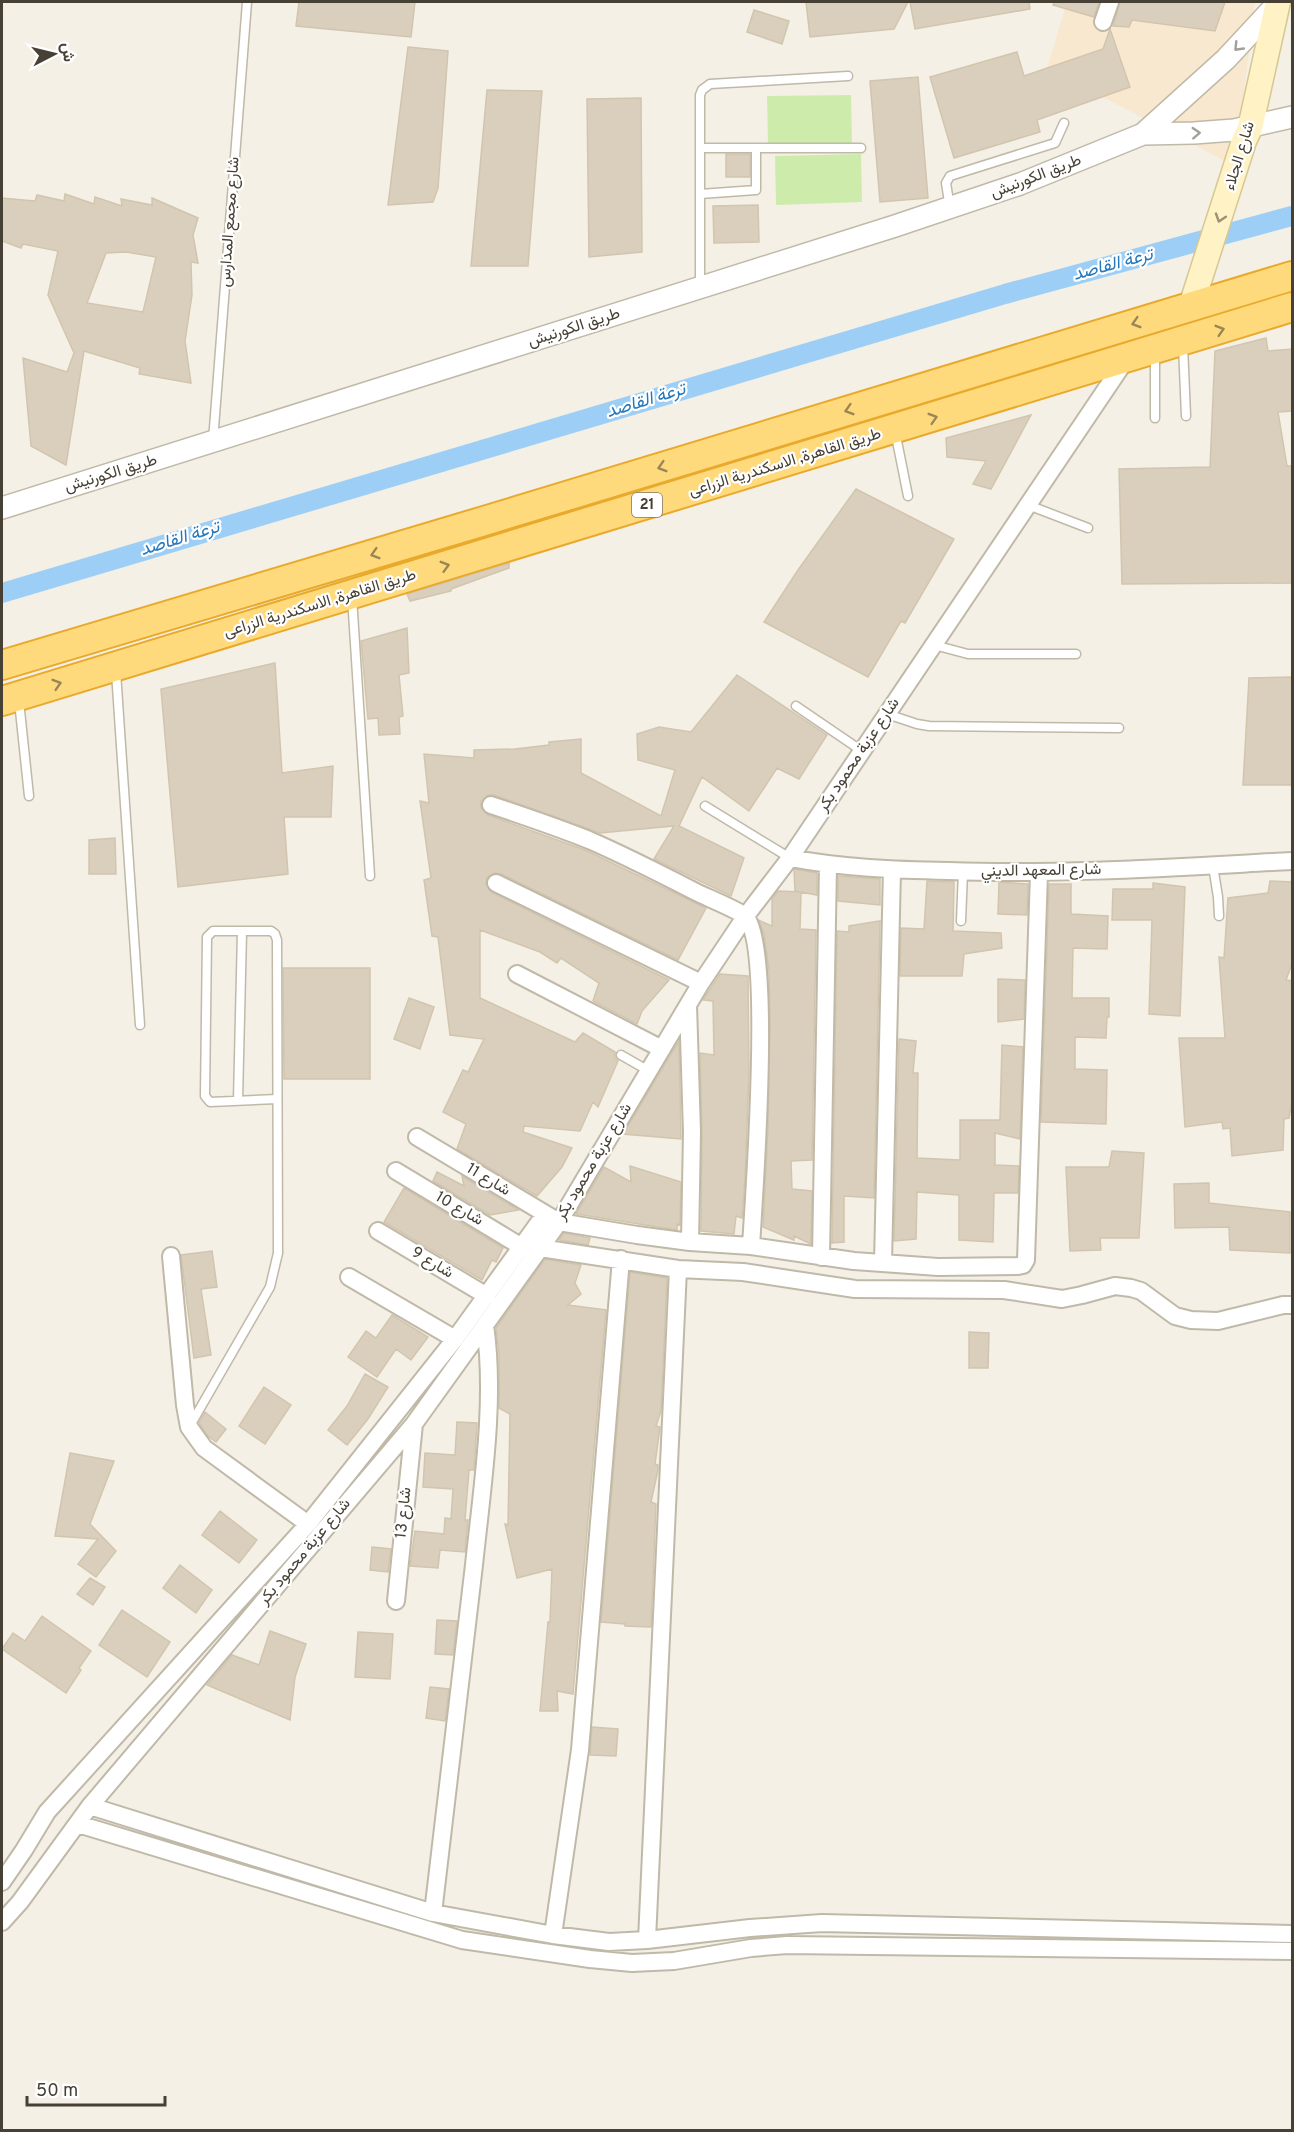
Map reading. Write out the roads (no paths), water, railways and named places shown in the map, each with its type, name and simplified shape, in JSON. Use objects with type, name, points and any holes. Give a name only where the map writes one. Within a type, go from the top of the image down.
[{"type":"highway","name":"طريق القاهرة, الاسكندرية الزراعى","points":[[2,665],[1293,276]]},
{"type":"highway","name":"طريق القاهرة, الاسكندرية الزراعى","points":[[10,699],[1293,307]]},
{"type":"main road","name":"شارع الجلاء","points":[[1191,306],[1250,128],[1278,3]]},
{"type":"street","points":[[1103,22],[1110,2]]},
{"type":"street","name":"طريق الكورنيش","points":[[2,508],[700,288],[1020,184],[1143,134],[1226,59],[1278,3]]},
{"type":"street","name":"طريق الكورنيش","points":[[1143,134],[1194,133],[1250,128],[1293,117]]},
{"type":"street","name":"شارع عزبة محمود بكر","points":[[2,1922],[21,1902],[90,1806],[414,1424],[540,1248],[552,1218],[649,1071],[701,983],[745,917],[790,858],[1127,358]]},
{"type":"street","points":[[491,805],[589,840],[657,871],[745,917],[753,935],[757,956],[760,1021],[758,1126],[751,1246]]},
{"type":"street","name":"شارع المعهد الديني","points":[[790,858],[828,865],[892,870],[1039,873],[1293,861]]},
{"type":"street","points":[[821,1257],[828,865]]},
{"type":"street","points":[[883,1263],[892,870]]},
{"type":"street","points":[[552,1218],[690,1242],[751,1246],[821,1257],[938,1267],[1023,1265],[1026,1260],[1039,873]]},
{"type":"street","points":[[496,883],[701,983]]},
{"type":"street","points":[[517,974],[662,1049]]},
{"type":"street","points":[[688,1005],[692,1132],[690,1242]]},
{"type":"street","name":"شارع 11","points":[[417,1137],[552,1218]]},
{"type":"street","name":"شارع 10","points":[[396,1171],[451,1202],[522,1247]]},
{"type":"street","name":"شارع عزبة محمود بكر","points":[[2,1882],[47,1812],[308,1524],[455,1339],[522,1247],[552,1218]]},
{"type":"street","name":"شارع 9","points":[[378,1231],[487,1296]]},
{"type":"street","points":[[540,1248],[678,1269],[743,1272],[855,1289],[1004,1290],[1062,1299],[1114,1286],[1141,1291],[1175,1316],[1191,1320],[1218,1321],[1283,1305],[1293,1305]]},
{"type":"street","points":[[171,1256],[189,1428],[204,1448],[308,1524]]},
{"type":"street","points":[[553,1935],[580,1750],[621,1259]]},
{"type":"street","points":[[647,1940],[658,1716],[662,1573],[678,1269]]},
{"type":"street","points":[[350,1277],[455,1339]]},
{"type":"street","points":[[433,1913],[481,1495],[490,1378],[490,1357],[485,1324]]},
{"type":"street","name":"شارع 13","points":[[396,1601],[414,1424]]},
{"type":"street","points":[[90,1806],[433,1913],[553,1935],[609,1942],[822,1923],[1293,1934]]},
{"type":"street","points":[[78,1824],[462,1940],[590,1959],[632,1963],[674,1961],[751,1948],[787,1945],[1293,1951]]},
{"type":"lane","name":"شارع مجمع المدارس","points":[[213,442],[247,2]]},
{"type":"lane","points":[[700,288],[700,95],[702,90],[710,84],[848,75]]},
{"type":"lane","points":[[950,208],[946,183],[950,176],[1055,143],[1064,123]]},
{"type":"lane","points":[[700,148],[861,148]]},
{"type":"lane","points":[[700,194],[756,190],[756,149]]},
{"type":"lane","points":[[1183,341],[1186,417]]},
{"type":"lane","points":[[1155,350],[1155,418]]},
{"type":"lane","points":[[894,429],[908,495]]},
{"type":"lane","points":[[1028,505],[1088,528]]},
{"type":"lane","points":[[351,594],[370,876]]},
{"type":"lane","points":[[933,645],[968,654],[1076,654]]},
{"type":"lane","points":[[116,666],[140,1025]]},
{"type":"lane","points":[[10,699],[29,796]]},
{"type":"lane","points":[[796,706],[862,751]]},
{"type":"lane","points":[[887,714],[929,726],[1119,728]]},
{"type":"lane","points":[[705,806],[790,858]]},
{"type":"lane","points":[[1213,866],[1219,916]]},
{"type":"lane","points":[[961,921],[963,872]]},
{"type":"lane","points":[[189,1428],[270,1287],[278,1253],[278,940],[271,932],[213,931],[207,937],[205,1096],[210,1102],[277,1099]]},
{"type":"lane","points":[[238,1100],[242,932]]},
{"type":"lane","points":[[621,1055],[649,1071]]},
{"type":"waterway","name":"ترعة القاصد","points":[[2,593],[1005,294],[1292,216]]}]
